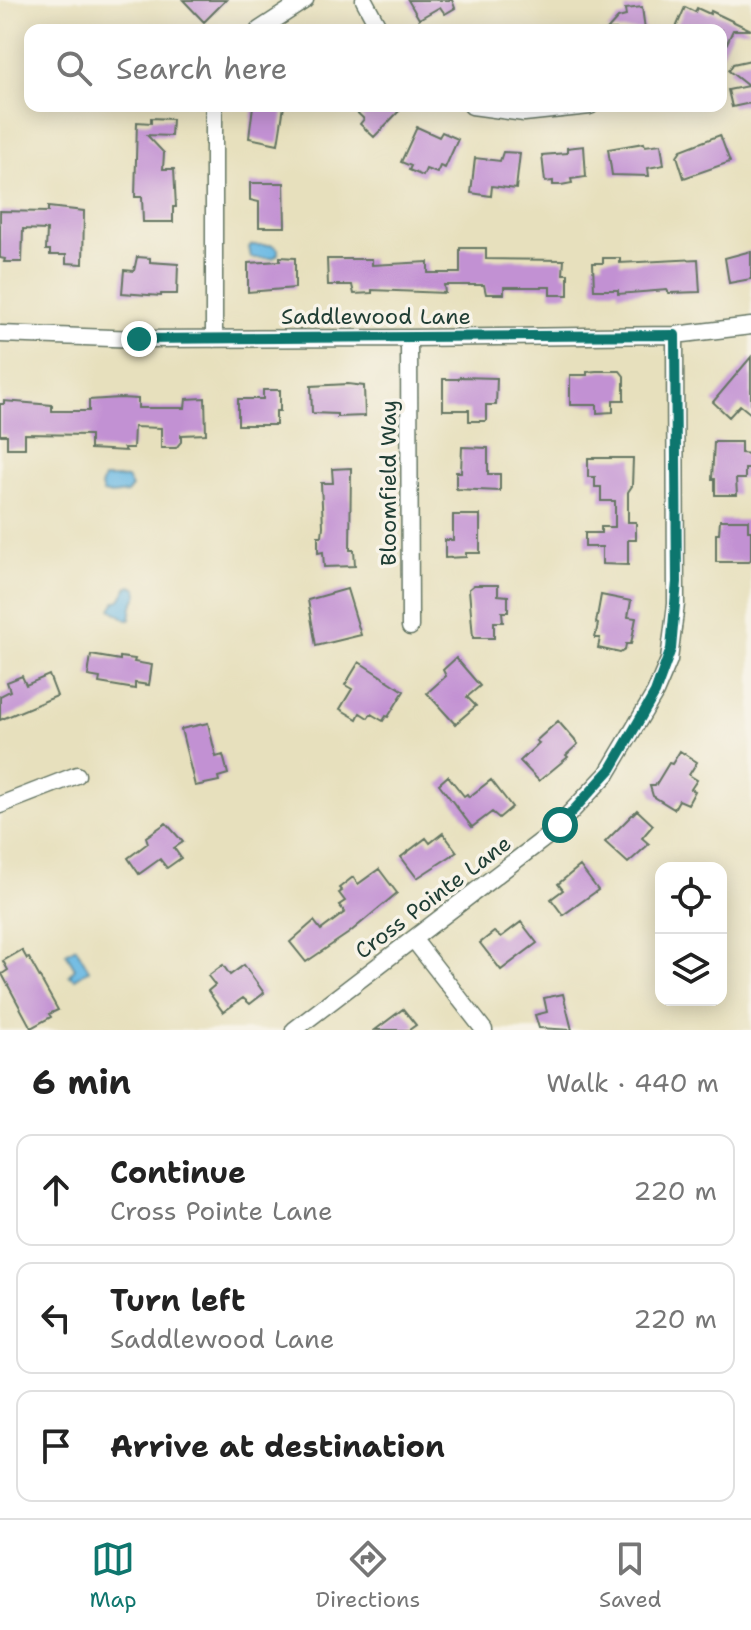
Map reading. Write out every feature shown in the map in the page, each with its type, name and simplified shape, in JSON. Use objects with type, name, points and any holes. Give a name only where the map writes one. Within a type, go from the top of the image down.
[{"type":"street","points":[[268,24],[305,0]]},
{"type":"street","points":[[364,0],[377,24]]},
{"type":"street","points":[[214,112],[214,339]]},
{"type":"street","name":"Saddlewood Lane","points":[[0,334],[95,338],[409,338],[675,335],[751,326]]},
{"type":"street","name":"Cross Pointe Lane","points":[[294,1030],[540,843],[575,811],[611,769],[661,681],[671,649],[676,604],[675,335]]},
{"type":"street","name":"Bloomfield Way","points":[[409,338],[410,627]]},
{"type":"street","points":[[0,805],[77,775]]},
{"type":"street","points":[[414,940],[484,1030]]},
{"type":"water","points":[[251,245],[273,245],[278,249],[278,254],[273,258],[251,258]]},
{"type":"water","points":[[104,478],[127,478],[132,487],[127,493],[103,493]]},
{"type":"water","points":[[131,586],[137,589],[138,594],[127,620],[111,609]]},
{"type":"water","points":[[76,947],[89,970],[75,979],[69,975],[75,968],[66,953]]},
{"type":"building","points":[[183,0],[226,0],[204,22]]},
{"type":"building","points":[[408,0],[452,0],[455,8],[445,14],[440,7],[419,19]]},
{"type":"building","points":[[642,7],[644,24],[612,24],[626,16],[625,9]]},
{"type":"building","points":[[685,7],[695,12],[697,8],[710,14],[711,11],[751,30],[733,30],[727,43],[727,24],[678,24]]},
{"type":"building","points":[[751,60],[751,103],[732,107],[728,90],[748,86],[729,71],[733,64]]},
{"type":"building","points":[[252,112],[283,112],[278,144],[249,138]]},
{"type":"building","points":[[356,112],[398,112],[374,137],[360,124],[364,119]]},
{"type":"building","points":[[151,118],[172,119],[171,136],[147,135],[164,153],[163,169],[174,169],[176,207],[173,207],[173,222],[143,222],[142,197],[135,197],[137,122],[151,123]]},
{"type":"building","points":[[417,127],[439,137],[442,132],[458,139],[445,168],[440,166],[437,173],[426,169],[423,176],[409,170],[411,166],[401,162]]},
{"type":"building","points":[[720,135],[730,162],[684,178],[677,156],[681,150]]},
{"type":"building","points":[[644,143],[645,146],[661,144],[664,165],[648,168],[649,176],[612,175],[608,149]]},
{"type":"building","points":[[584,146],[586,177],[571,179],[572,183],[561,185],[553,185],[553,181],[545,182],[542,155],[567,153],[567,148]]},
{"type":"building","points":[[503,152],[520,153],[516,189],[492,186],[491,196],[471,193],[475,158],[500,161]]},
{"type":"building","points":[[250,183],[284,183],[285,227],[259,227],[259,202],[250,200]]},
{"type":"building","points":[[48,207],[84,211],[83,264],[66,263],[66,255],[50,255],[50,250],[46,250],[47,230],[23,229],[22,262],[4,262],[5,259],[0,258],[0,211],[48,212]]},
{"type":"building","points":[[460,248],[486,248],[486,259],[564,260],[563,274],[568,274],[568,295],[550,295],[550,287],[504,287],[504,294],[486,294],[484,285],[444,285],[445,293],[372,290],[372,293],[354,294],[352,285],[328,285],[327,259],[372,259],[372,265],[428,262],[428,273],[460,273]]},
{"type":"building","points":[[751,251],[751,279],[729,283],[725,258]]},
{"type":"building","points":[[137,257],[150,258],[150,262],[178,264],[177,294],[122,293],[124,270],[134,271]]},
{"type":"building","points":[[280,257],[295,258],[295,288],[248,292],[248,263],[280,261]]},
{"type":"building","points":[[603,258],[620,258],[620,263],[698,259],[700,292],[669,293],[667,290],[618,294],[618,290],[594,290],[593,263],[603,263]]},
{"type":"building","points":[[751,357],[751,414],[740,405],[729,417],[713,402]]},
{"type":"building","points":[[620,371],[624,376],[624,400],[613,400],[613,412],[597,413],[597,405],[570,405],[570,375],[587,375],[587,372]]},
{"type":"building","points":[[497,378],[496,405],[486,405],[486,421],[469,421],[469,410],[443,410],[443,379]]},
{"type":"building","points":[[311,386],[364,386],[365,416],[337,417],[337,414],[312,413]]},
{"type":"building","points":[[263,390],[280,390],[276,425],[238,425],[238,399],[263,399]]},
{"type":"building","points":[[205,398],[206,434],[181,435],[181,442],[176,448],[161,448],[161,428],[134,427],[133,448],[124,448],[126,451],[90,449],[90,435],[25,434],[25,448],[7,448],[7,435],[0,435],[0,404],[4,401],[52,405],[52,411],[89,411],[89,400],[138,399],[138,408],[185,408],[186,399]]},
{"type":"building","points":[[714,442],[741,442],[741,453],[751,454],[751,469],[745,469],[745,479],[736,479],[737,495],[715,495],[715,479],[712,479]]},
{"type":"building","points":[[462,447],[488,448],[488,474],[500,474],[500,491],[456,489],[456,472],[461,472]]},
{"type":"building","points":[[588,458],[633,458],[628,522],[636,522],[636,540],[628,540],[628,565],[602,564],[602,547],[585,547],[585,533],[601,533],[601,527],[615,527],[615,501],[601,501],[601,487],[595,487],[595,477],[588,477]]},
{"type":"building","points":[[351,468],[350,550],[354,550],[355,566],[324,567],[323,552],[318,553],[318,536],[322,536],[323,526],[321,483],[333,483],[332,469]]},
{"type":"building","points":[[453,515],[480,515],[480,553],[445,558],[445,540],[453,540]]},
{"type":"building","points":[[720,520],[748,520],[748,531],[751,531],[749,562],[716,562],[716,534],[719,534]]},
{"type":"building","points":[[474,585],[498,585],[498,595],[508,596],[508,612],[502,612],[503,622],[494,622],[494,638],[473,638],[469,589]]},
{"type":"building","points":[[347,589],[361,635],[316,646],[308,600]]},
{"type":"building","points":[[601,595],[631,601],[628,617],[636,618],[631,644],[626,644],[625,650],[620,653],[598,648],[600,638],[595,638]]},
{"type":"building","points":[[91,655],[135,659],[134,662],[152,665],[149,685],[135,683],[135,689],[99,683],[100,678],[88,676]]},
{"type":"building","points":[[456,658],[480,686],[467,697],[476,706],[455,724],[427,693],[446,676],[443,670]]},
{"type":"building","points":[[359,662],[404,691],[383,721],[371,714],[368,718],[360,713],[357,719],[340,709],[352,689],[345,685]]},
{"type":"building","points":[[49,675],[57,696],[0,720],[0,696],[10,691],[7,682],[22,676],[26,685]]},
{"type":"building","points":[[558,721],[578,744],[566,755],[568,757],[539,781],[520,761]]},
{"type":"building","points":[[208,723],[216,757],[223,755],[228,774],[218,777],[219,781],[195,786],[181,729]]},
{"type":"building","points":[[680,751],[697,762],[689,775],[697,780],[691,789],[695,791],[688,804],[679,800],[674,809],[653,796],[650,786],[655,786]]},
{"type":"building","points":[[448,776],[464,796],[467,794],[469,797],[491,780],[512,807],[499,818],[492,812],[472,827],[439,784]]},
{"type":"building","points":[[637,810],[653,825],[642,838],[649,844],[628,863],[605,842]]},
{"type":"building","points":[[166,823],[183,842],[174,848],[181,858],[167,868],[160,859],[139,874],[128,858],[148,843],[146,837]]},
{"type":"building","points":[[443,833],[457,852],[417,878],[401,857],[426,838],[430,843]]},
{"type":"building","points":[[580,866],[598,890],[563,915],[551,899],[563,890],[558,884]]},
{"type":"building","points":[[379,869],[397,893],[349,933],[306,962],[290,942],[314,921],[321,930],[345,912],[339,905],[345,901],[339,888],[353,877],[358,884]]},
{"type":"building","points":[[521,922],[537,943],[501,970],[480,943],[494,932],[501,937]]},
{"type":"building","points":[[22,950],[58,1010],[31,1028],[2,974],[8,970],[3,961]]},
{"type":"building","points":[[223,965],[230,975],[244,965],[264,993],[250,1004],[243,998],[223,1012],[208,991],[215,985],[208,976]]},
{"type":"building","points":[[563,994],[572,1030],[539,1028],[535,1015],[547,1012],[544,998]]},
{"type":"building","points":[[403,1009],[416,1025],[409,1030],[375,1030]]},
{"type":"route","points":[[139,339],[675,335],[677,582],[669,660],[655,693],[611,769],[560,825]]}]
